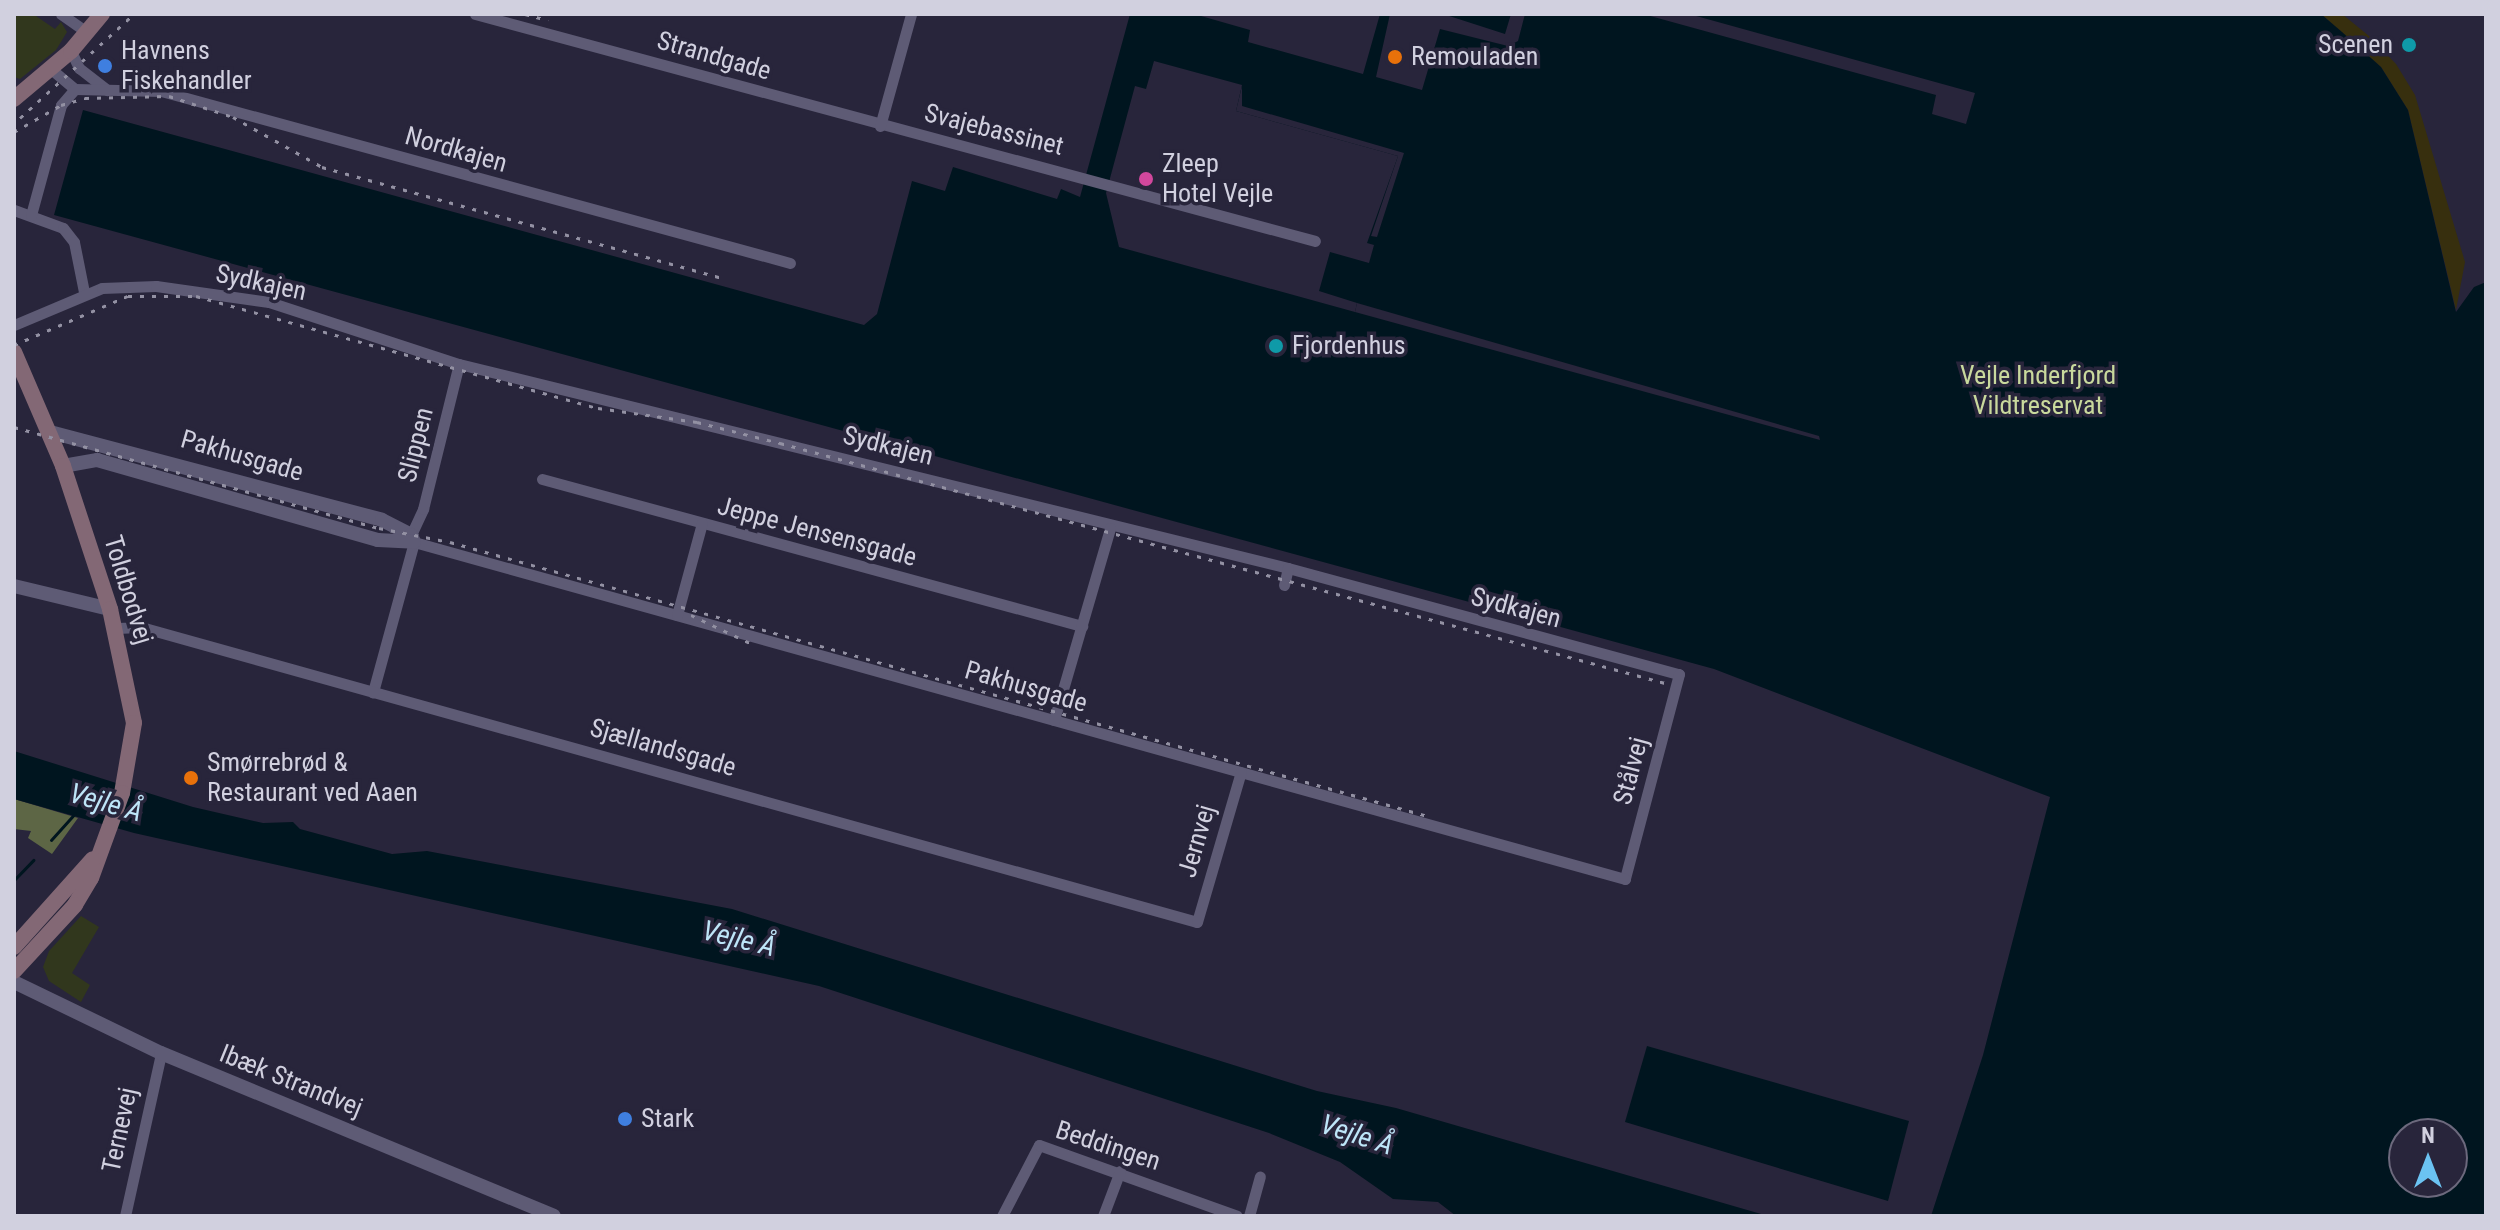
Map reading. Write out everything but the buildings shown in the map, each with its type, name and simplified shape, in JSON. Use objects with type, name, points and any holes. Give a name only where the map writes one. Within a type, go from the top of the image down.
[{"type":"main road","points":[[14,99],[71,51],[102,14]]},
{"type":"main road","name":"Toldbodvej","points":[[14,352],[63,466],[116,628],[133,709],[127,776],[104,844],[75,905],[14,971]]},
{"type":"main road","name":"Toldbodvej","points":[[14,947],[104,844]]},
{"type":"street","points":[[61,14],[88,33]]},
{"type":"street","name":"Strandgade","points":[[475,14],[894,129]]},
{"type":"street","points":[[880,126],[911,14]]},
{"type":"street","points":[[71,51],[79,68],[108,90]]},
{"type":"street","points":[[31,215],[61,105],[75,89],[51,69]]},
{"type":"street","name":"Nordkajen","points":[[75,89],[161,91],[790,263]]},
{"type":"street","name":"Svajebassinet","points":[[894,129],[1083,176],[1315,241]]},
{"type":"street","points":[[14,210],[63,228],[74,242],[84,292]]},
{"type":"street","name":"Sydkajen","points":[[14,325],[84,292],[156,286],[269,302],[459,364],[1110,528],[1288,568],[1679,674]]},
{"type":"street","name":"Slippen","points":[[373,692],[459,364]]},
{"type":"street","name":"Pakhusgade","points":[[50,432],[382,520],[412,538],[677,615],[1625,879]]},
{"type":"street","name":"Pakhusgade","points":[[63,466],[97,460],[378,540],[412,538]]},
{"type":"street","name":"Jeppe Jensensgade","points":[[542,479],[1082,626]]},
{"type":"street","points":[[677,615],[702,523]]},
{"type":"street","points":[[1054,720],[1110,528]]},
{"type":"street","points":[[1284,585],[1288,568]]},
{"type":"street","points":[[14,586],[110,609]]},
{"type":"street","name":"Sjællandsgade","points":[[116,628],[141,627],[1197,922]]},
{"type":"street","name":"Stålvej","points":[[1625,879],[1679,674]]},
{"type":"street","name":"Jernvej","points":[[1197,922],[1241,772]]},
{"type":"street","name":"Ibæk Strandvej","points":[[14,982],[161,1053],[554,1216]]},
{"type":"street","name":"Ternevej","points":[[125,1216],[161,1053]]},
{"type":"street","name":"Beddingen","points":[[1002,1216],[1039,1145],[1120,1171],[1237,1216]]},
{"type":"street","points":[[1103,1216],[1120,1171]]},
{"type":"street","points":[[1249,1216],[1260,1176]]},
{"type":"green space","points":[[14,14],[33,14],[55,29],[61,22],[67,32],[56,50],[20,79],[14,77]]},
{"type":"green space","points":[[14,799],[78,818],[52,854],[28,838],[31,831],[14,829]]},
{"type":"green space","points":[[81,916],[99,927],[72,973],[90,985],[81,1002],[49,981],[43,967],[49,951]]},
{"type":"sand","points":[[2321,14],[2342,14],[2369,36],[2396,64],[2415,95],[2465,262],[2456,310],[2408,110],[2381,67]]},
{"type":"water","name":"Vejle Inderfjord Vildtreservat","points":[[1130,14],[1194,14],[1250,30],[1248,42],[1363,74],[1380,14],[2321,14],[2381,67],[2408,110],[2456,312],[2474,287],[2486,282],[2486,1216],[1931,1216],[1983,1055],[2050,797],[1714,669],[54,215],[83,110],[864,325],[877,314],[912,181],[945,191],[953,167],[1057,199],[1061,189],[1080,197]],"holes":[[[1154,61],[1242,85],[1236,111],[1398,156],[1367,243],[1374,245],[1369,263],[1330,252],[1319,291],[1357,303],[1355,312],[1119,247],[1106,193],[1135,86],[1146,89]]]},
{"type":"water","name":"Vejle Å","points":[[14,751],[193,807],[263,823],[293,822],[300,829],[392,854],[427,851],[732,909],[1317,1091],[1396,1108],[1768,1216],[1456,1216],[1438,1202],[1393,1199],[1340,1162],[1269,1133],[819,986],[134,833],[14,799]]},
{"type":"water","points":[[1647,1046],[1909,1121],[1888,1201],[1625,1122]]},
{"type":"pier","points":[[1390,14],[1443,14],[1505,34],[1511,14],[1525,14],[1518,41],[1508,46],[1440,29],[1422,90],[1376,77]]},
{"type":"pier","points":[[1643,14],[1689,14],[1975,93],[1966,124],[1932,114],[1936,95]]},
{"type":"pier","points":[[1242,86],[1242,106],[1404,153],[1377,237],[1371,236],[1398,156],[1236,111]]},
{"type":"pier","points":[[1357,303],[1819,436],[1820,440],[1355,312]]},
{"type":"waterway","name":"Vejle Å","points":[[51,840],[75,813]]},
{"type":"waterway","points":[[14,880],[33,860]]},
{"type":"railway","points":[[20,118],[134,14]]},
{"type":"railway","points":[[525,14],[548,20]]},
{"type":"railway","points":[[14,132],[61,105],[85,98],[169,96],[233,117],[322,167],[726,279]]},
{"type":"railway","points":[[14,345],[128,296],[196,296],[598,408],[697,422],[780,443],[1665,683]]},
{"type":"railway","points":[[14,427],[379,528],[450,542],[1431,817]]},
{"type":"railway","points":[[691,615],[750,643]]},
{"type":"place","name":"Scenen","points":[[2409,45]]},
{"type":"place","name":"Remouladen","points":[[1395,57]]},
{"type":"place","name":"Havnens Fiskehandler","points":[[105,66]]},
{"type":"place","name":"Zleep Hotel Vejle","points":[[1146,179]]},
{"type":"place","name":"Fjordenhus","points":[[1276,346]]},
{"type":"place","name":"Smørrebrød & Restaurant ved Aaen","points":[[191,778]]},
{"type":"place","name":"Stark","points":[[625,1119]]}]
